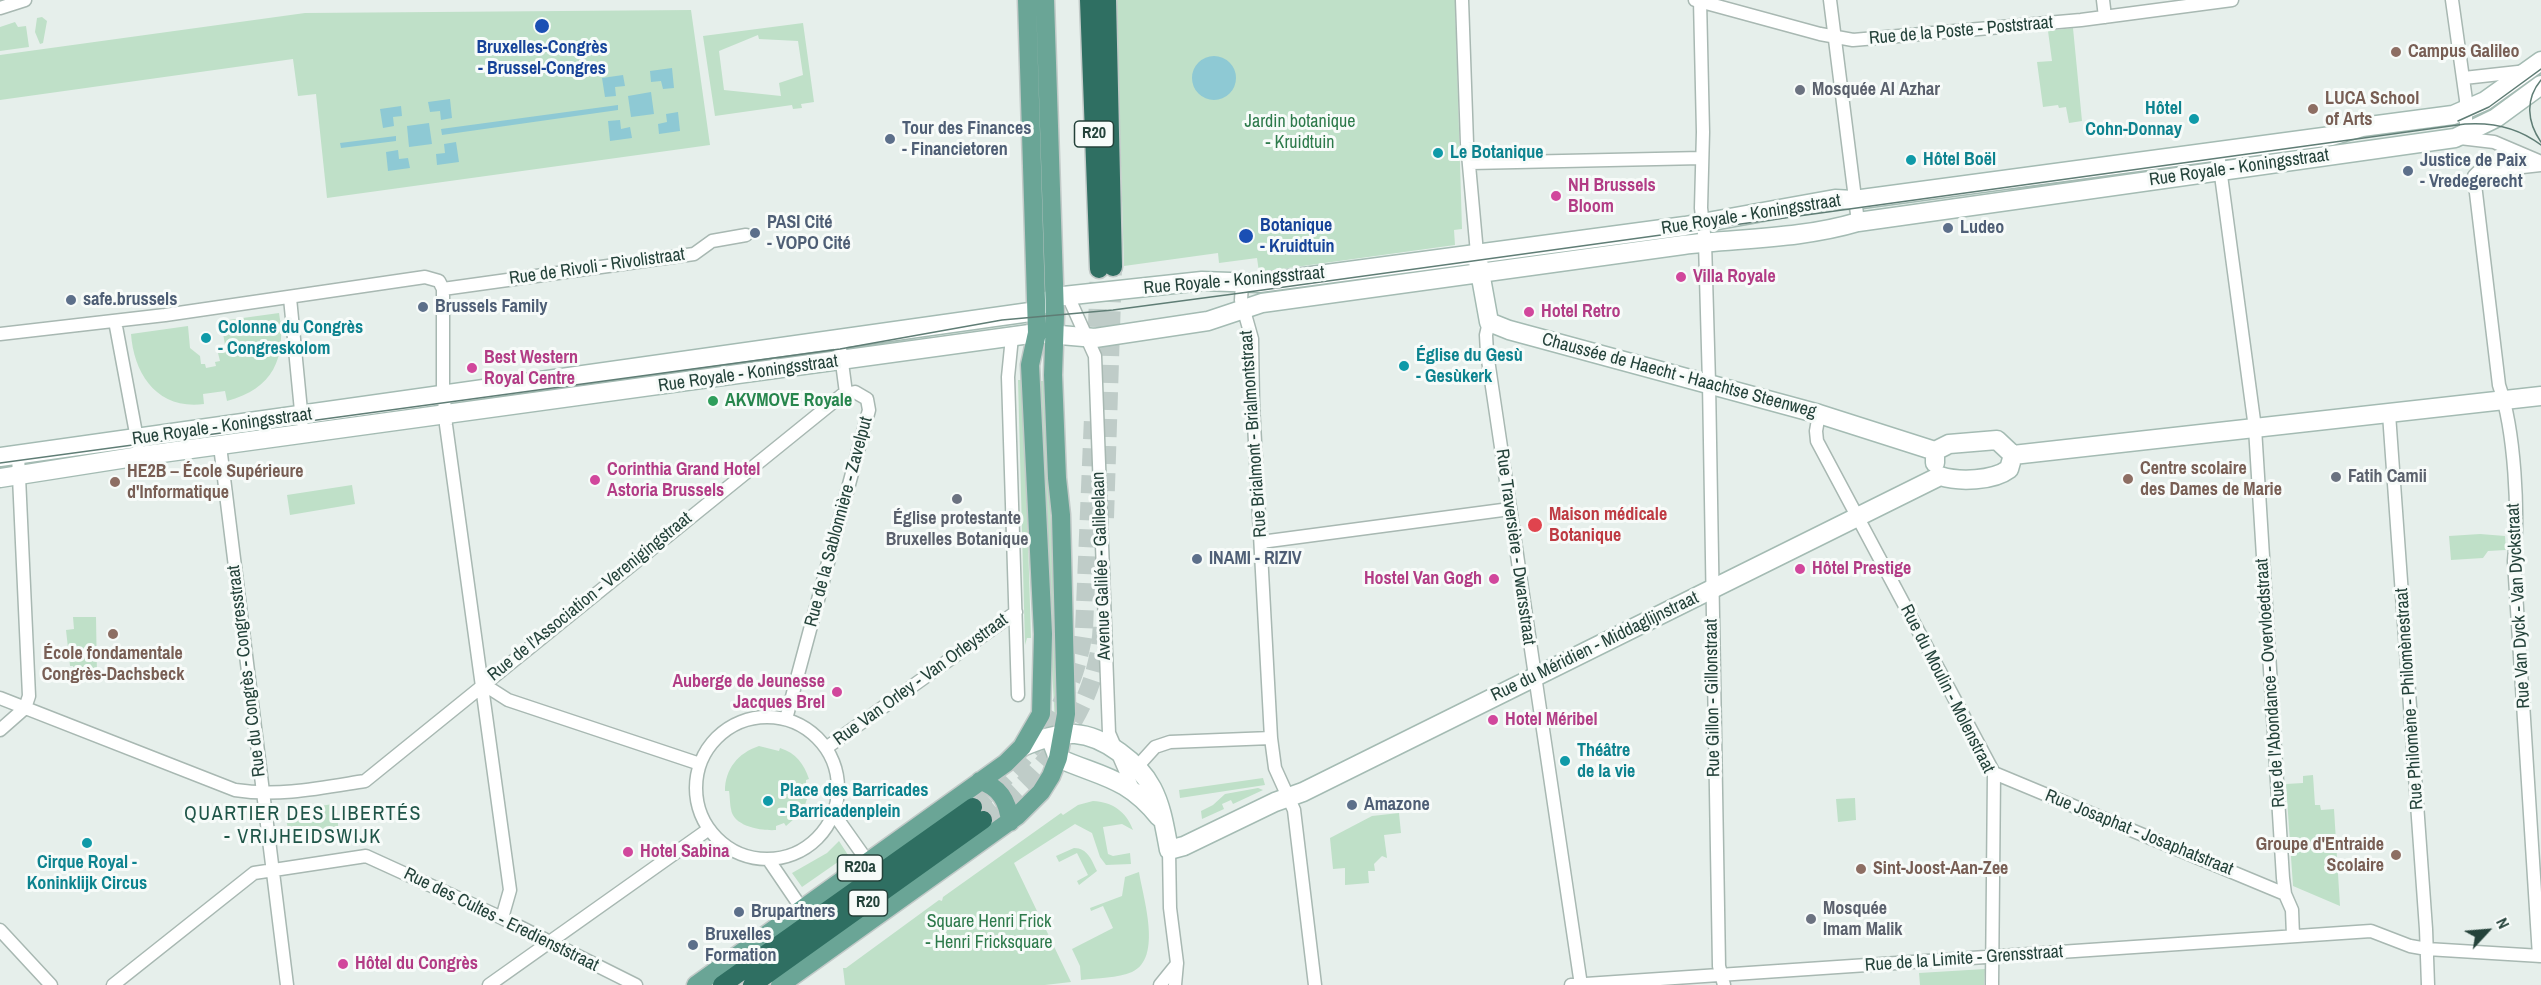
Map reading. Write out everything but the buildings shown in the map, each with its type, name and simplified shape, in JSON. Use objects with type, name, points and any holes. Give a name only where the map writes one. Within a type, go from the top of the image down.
[{"type":"highway","name":"R20","points":[[1089,0],[1106,268],[1107,0]]},
{"type":"highway","name":"R20","points":[[721,984],[978,813],[752,985]]},
{"type":"main road","points":[[1027,0],[1036,308],[1046,334],[1053,375],[1057,478],[1061,514],[1066,693],[1056,735]]},
{"type":"main road","points":[[1041,714],[1043,643],[1030,365],[1061,297],[1045,0]]},
{"type":"main road","name":"R20a","points":[[696,985],[980,781],[1022,747],[1041,714]]},
{"type":"main road","name":"R20a","points":[[780,985],[1010,822],[1041,792],[1058,758],[1056,735]]},
{"type":"main road","points":[[980,781],[992,786],[1003,796],[1010,822]]},
{"type":"street","points":[[0,8],[25,0]]},
{"type":"street","points":[[1462,0],[1467,143],[1477,253],[1489,321]]},
{"type":"street","name":"Rue de la Poste - Poststraat","points":[[1698,0],[1852,40],[2105,17],[2232,0]]},
{"type":"street","name":"Rue Gillon - Gillonstraat","points":[[1698,0],[1722,979]]},
{"type":"street","points":[[1830,0],[1857,222]]},
{"type":"street","points":[[2103,0],[2105,17]]},
{"type":"street","points":[[2452,0],[2464,78],[2464,127]]},
{"type":"street","points":[[2464,78],[2534,66]]},
{"type":"street","points":[[2464,127],[2486,101],[2534,66]]},
{"type":"street","points":[[2464,127],[2496,118],[2541,85]]},
{"type":"street","name":"Rue Royale - Koningsstraat","points":[[9,456],[138,447],[303,425],[444,395],[1030,312],[1061,297],[1202,281],[1242,284],[1702,222],[1835,199],[1854,200],[2219,162],[2362,127],[2453,115],[2464,127]]},
{"type":"street","points":[[2464,127],[2541,164]]},
{"type":"street","name":"Rue Royale - Koningsstraat","points":[[303,425],[446,416],[842,362],[1011,344],[1046,334],[1095,338],[1208,321],[1262,303],[1840,227],[1857,222],[2219,162],[2464,127]]},
{"type":"street","points":[[1470,163],[1701,158]]},
{"type":"street","name":"Rue de l'Abondance - Overvloedstraat","points":[[2219,162],[2256,428],[2285,894],[2292,910],[2293,936]]},
{"type":"street","name":"Rue Van Dyck - Van Dyckstraat","points":[[2540,956],[2514,561],[2517,537],[2509,416],[2499,385],[2474,176],[2478,172],[2541,164]]},
{"type":"street","name":"Rue de Rivoli - Rivolistraat","points":[[443,289],[694,254],[712,241],[746,235]]},
{"type":"street","points":[[0,334],[290,298],[311,292],[425,277],[438,281],[443,289],[446,416],[510,890],[502,918]]},
{"type":"street","name":"Rue Brialmont - Brialmontstraat","points":[[1242,284],[1241,300],[1252,339],[1253,405],[1271,738],[1275,768],[1294,810],[1315,985]]},
{"type":"street","points":[[1061,297],[1086,337]]},
{"type":"street","points":[[290,298],[303,425]]},
{"type":"street","points":[[115,321],[138,447]]},
{"type":"street","name":"Chaussée de Haecht - Haachtse Steenweg","points":[[1489,321],[1509,330],[1819,414],[1935,451]]},
{"type":"street","name":"Rue Traversière - Dwarsstraat","points":[[1489,321],[1487,353],[1581,985]]},
{"type":"street","name":"Avenue Galilée - Galileelaan","points":[[1086,337],[1095,356],[1109,733],[1135,792]]},
{"type":"street","name":"Rue de la Sablonnière - Zavelput","points":[[786,719],[869,410],[864,396],[855,392],[846,393],[839,340]]},
{"type":"street","points":[[1011,344],[1018,695]]},
{"type":"street","name":"Rue de l'Association - Verenigingstraat","points":[[262,795],[364,781],[846,393]]},
{"type":"street","points":[[2013,455],[2009,469],[2001,475],[1952,480],[1940,476],[1935,463],[1935,451],[1949,444],[1997,440],[2013,455],[2541,396]]},
{"type":"street","name":"Rue du Moulin - Molenstraat","points":[[1819,414],[1817,441],[1994,773],[1992,985]]},
{"type":"street","name":"Rue Philomène - Philomènestraat","points":[[2389,414],[2428,985]]},
{"type":"street","name":"Rue du Congrès - Congresstraat","points":[[219,437],[287,985]]},
{"type":"street","name":"Rue Royale - Koningsstraat","points":[[0,478],[138,447]]},
{"type":"street","points":[[0,730],[25,708],[29,696],[19,475],[9,456]]},
{"type":"street","name":"Rue du Méridien - Middaglijnstraat","points":[[1169,850],[1210,835],[1289,797],[1857,519],[1940,476]]},
{"type":"street","points":[[1261,542],[1510,509]]},
{"type":"street","name":"Rue Van Orley - Van Orleystraat","points":[[826,748],[1016,612]]},
{"type":"street","points":[[483,684],[508,700],[700,764]]},
{"type":"street","points":[[0,698],[235,790],[262,795]]},
{"type":"street","points":[[1041,714],[1056,735]]},
{"type":"street","points":[[754,718],[786,719],[812,733],[826,748],[838,777],[838,798],[834,814],[823,832],[808,847],[789,856],[768,859],[744,856],[734,851],[709,829],[701,813],[696,794],[700,764],[717,738],[734,725],[754,718]]},
{"type":"street","points":[[1022,747],[1056,735],[1078,734],[1116,750],[1136,768],[1154,791],[1169,850],[1170,908],[1177,963],[1175,985]]},
{"type":"street","points":[[1136,768],[1155,747],[1170,742],[1271,738]]},
{"type":"street","points":[[1058,758],[1116,779],[1135,792],[1162,820]]},
{"type":"street","name":"Rue Josaphat - Josaphatstraat","points":[[1994,773],[2285,894]]},
{"type":"street","points":[[834,814],[868,862]]},
{"type":"street","points":[[489,985],[709,829]]},
{"type":"street","name":"Rue des Cultes - Eredienststraat","points":[[272,869],[366,855],[502,918],[636,985]]},
{"type":"street","points":[[768,859],[802,909]]},
{"type":"street","points":[[113,985],[254,873],[272,869]]},
{"type":"street","points":[[0,930],[51,985]]},
{"type":"street","name":"Rue de la Limite - Grensstraat","points":[[1571,985],[1722,979],[2371,931],[2410,946],[2427,949],[2540,956]]},
{"type":"street","points":[[1160,985],[1177,963]]},
{"type":"green space","name":"Jardin botanique - Kruidtuin","points":[[1116,0],[1455,0],[1462,229],[1454,230],[1455,245],[1259,272],[1257,258],[1219,263],[1218,253],[1124,266]]},
{"type":"green space","points":[[691,10],[710,145],[327,198],[316,94],[298,96],[293,59],[0,100],[0,55],[305,13]]},
{"type":"green space","points":[[42,17],[47,21],[43,43],[40,44],[35,32],[37,18]]},
{"type":"green space","points":[[15,22],[18,27],[26,26],[29,47],[0,51],[0,27]]},
{"type":"green space","points":[[803,23],[814,102],[801,104],[802,108],[793,109],[792,105],[715,116],[703,36]],"holes":[[[758,35],[759,39],[798,41],[803,75],[779,83],[781,96],[724,90],[719,51]]]},
{"type":"green space","points":[[2073,28],[2082,121],[2069,123],[2066,107],[2059,108],[2058,105],[2043,107],[2037,62],[2052,61],[2048,31]]},
{"type":"green space","points":[[279,313],[281,344],[273,369],[256,389],[243,396],[227,401],[225,391],[203,394],[204,404],[174,401],[151,387],[137,363],[131,334],[188,326],[190,348],[200,356],[201,364],[205,364],[206,368],[216,366],[215,362],[220,361],[218,353],[225,345],[221,321]]},
{"type":"green space","points":[[1018,380],[1023,380],[1031,638],[1027,638],[1025,645]]},
{"type":"green space","points":[[1037,381],[1044,381],[1060,705],[1055,724]]},
{"type":"green space","points":[[352,485],[355,504],[290,515],[287,495]]},
{"type":"green space","points":[[2480,534],[2505,536],[2506,550],[2488,551],[2483,558],[2451,560],[2449,536]]},
{"type":"green space","points":[[73,617],[96,617],[97,676],[69,675],[74,674],[73,666],[70,666],[66,630],[74,629]]},
{"type":"green space","points":[[759,746],[779,751],[780,748],[791,753],[802,764],[809,779],[806,780],[806,790],[810,790],[803,811],[786,826],[784,823],[776,826],[776,830],[749,827],[737,820],[731,809],[729,791],[725,791],[727,776],[734,763],[745,753]]},
{"type":"green space","points":[[2313,775],[2315,805],[2320,805],[2321,810],[2334,809],[2340,906],[2293,886],[2286,784],[2303,783],[2303,776]]},
{"type":"green space","points":[[1263,778],[1265,785],[1180,798],[1179,790]]},
{"type":"green space","points":[[1258,788],[1263,790],[1233,804],[1231,800],[1222,804],[1224,809],[1202,819],[1201,811],[1213,805],[1225,794]]},
{"type":"green space","points":[[1855,798],[1856,820],[1838,822],[1836,799]]},
{"type":"green space","name":"Square Henri Frick - Henri Fricksquare","points":[[1093,801],[1112,806],[1130,823],[1133,830],[1122,824],[1103,827],[1108,854],[1113,856],[1130,853],[1131,864],[1106,865],[1100,857],[1092,833],[1075,824],[1014,863],[1071,982],[1045,985],[845,985],[843,968],[939,900],[942,901],[943,897],[1061,813],[1063,815],[1078,805]]},
{"type":"green space","points":[[333,804],[337,809],[339,839],[291,844],[285,814],[287,811]]},
{"type":"green space","points":[[1399,813],[1401,833],[1384,835],[1387,858],[1382,856],[1374,864],[1375,871],[1368,871],[1369,883],[1345,885],[1345,868],[1333,869],[1330,838],[1372,816]]},
{"type":"green space","points":[[839,841],[848,855],[802,887],[792,873],[827,853]]},
{"type":"green space","points":[[1074,848],[1086,853],[1097,871],[1079,885],[1077,881],[1088,875],[1077,853],[1059,862],[1056,856]]},
{"type":"green space","points":[[1139,872],[1149,927],[1147,954],[1141,965],[1132,972],[1114,977],[1081,980],[1080,966],[1072,949],[1113,928],[1103,906],[1091,911],[1090,908],[1122,896],[1125,877]]},
{"type":"green space","points":[[1985,969],[1984,985],[1920,985],[1919,973]]},
{"type":"water","points":[[1214,56],[1223,57],[1230,62],[1235,69],[1235,87],[1230,94],[1223,99],[1214,100],[1205,99],[1198,94],[1193,87],[1192,78],[1193,69],[1198,62],[1205,57]]},
{"type":"water","points":[[672,68],[674,88],[663,89],[661,81],[651,82],[650,71]]},
{"type":"water","points":[[623,75],[625,86],[615,87],[616,96],[605,97],[602,78]]},
{"type":"water","points":[[651,92],[654,114],[631,117],[628,96]]},
{"type":"water","points":[[450,99],[452,118],[441,120],[440,111],[430,112],[428,102]]},
{"type":"water","points":[[618,105],[618,110],[442,135],[441,129]]},
{"type":"water","points":[[401,106],[402,116],[393,117],[394,126],[383,128],[380,109]]},
{"type":"water","points":[[678,112],[680,131],[659,134],[658,124],[667,122],[666,114]]},
{"type":"water","points":[[620,120],[621,129],[630,127],[632,138],[610,141],[608,121]]},
{"type":"water","points":[[429,123],[432,144],[409,147],[407,126]]},
{"type":"water","points":[[396,136],[396,141],[341,148],[340,143]]},
{"type":"water","points":[[456,142],[459,162],[437,165],[436,154],[445,153],[444,144]]},
{"type":"water","points":[[398,150],[399,159],[408,158],[410,168],[388,171],[386,152]]},
{"type":"tunnel","points":[[1105,518],[1113,267]]},
{"type":"tunnel","points":[[1096,354],[1099,269]]},
{"type":"tunnel","points":[[973,807],[1013,770],[1046,729],[1060,707],[1079,657],[1084,630],[1093,417]]},
{"type":"tunnel","points":[[983,820],[1028,779],[1066,734],[1092,681],[1099,652],[1102,620]]},
{"type":"tram line","points":[[2458,121],[2489,107],[2541,69]]},
{"type":"tram line","points":[[2541,80],[2530,103],[2533,127],[2541,142]]},
{"type":"tram line","points":[[0,463],[840,349],[1002,320],[1113,310],[1241,293],[2465,124],[2505,127],[2524,134],[2541,145]]},
{"type":"place","name":"Bruxelles-Congrès - Brussel-Congres","points":[[542,26]]},
{"type":"place","name":"Campus Galileo","points":[[2396,52]]},
{"type":"place","name":"Mosquée Al Azhar","points":[[1800,90]]},
{"type":"place","name":"LUCA School of Arts","points":[[2313,109]]},
{"type":"place","name":"Hôtel Cohn-Donnay","points":[[2194,119]]},
{"type":"place","name":"Tour des Finances - Financietoren","points":[[890,139]]},
{"type":"place","name":"Le Botanique","points":[[1438,153]]},
{"type":"place","name":"Hôtel Boël","points":[[1911,160]]},
{"type":"place","name":"Justice de Paix - Vredegerecht","points":[[2408,171]]},
{"type":"place","name":"NH Brussels Bloom","points":[[1556,196]]},
{"type":"place","name":"Ludeo","points":[[1948,228]]},
{"type":"place","name":"PASI Cité - VOPO Cité","points":[[755,233]]},
{"type":"place","name":"Botanique - Kruidtuin","points":[[1246,236]]},
{"type":"place","name":"Villa Royale","points":[[1681,277]]},
{"type":"place","name":"safe.brussels","points":[[71,300]]},
{"type":"place","name":"Brussels Family","points":[[423,307]]},
{"type":"place","name":"Hotel Retro","points":[[1529,312]]},
{"type":"place","name":"Colonne du Congrès - Congreskolom","points":[[206,338]]},
{"type":"place","name":"Église du Gesù - Gesùkerk","points":[[1404,366]]},
{"type":"place","name":"Best Western Royal Centre","points":[[472,368]]},
{"type":"place","name":"AKVMOVE Royale","points":[[713,401]]},
{"type":"place","name":"Fatih Camii","points":[[2336,477]]},
{"type":"place","name":"Centre scolaire des Dames de Marie","points":[[2128,479]]},
{"type":"place","name":"Corinthia Grand Hotel Astoria Brussels","points":[[595,480]]},
{"type":"place","name":"HE2B – École Supérieure d'Informatique","points":[[115,482]]},
{"type":"place","name":"Église protestante Bruxelles Botanique","points":[[957,499]]},
{"type":"place","name":"Maison médicale Botanique","points":[[1535,525]]},
{"type":"place","name":"INAMI - RIZIV","points":[[1197,559]]},
{"type":"place","name":"Hôtel Prestige","points":[[1800,569]]},
{"type":"place","name":"Hostel Van Gogh","points":[[1494,579]]},
{"type":"place","name":"École fondamentale Congrès-Dachsbeck","points":[[113,634]]},
{"type":"place","name":"Auberge de Jeunesse Jacques Brel","points":[[837,692]]},
{"type":"place","name":"Hotel Méribel","points":[[1493,720]]},
{"type":"place","name":"Théâtre de la vie","points":[[1565,761]]},
{"type":"place","name":"Place des Barricades - Barricadenplein","points":[[768,801]]},
{"type":"place","name":"Amazone","points":[[1352,805]]},
{"type":"place","name":"Cirque Royal - Koninklijk Circus","points":[[87,843]]},
{"type":"place","name":"Hotel Sabina","points":[[628,852]]},
{"type":"place","name":"Groupe d'Entraide Scolaire","points":[[2396,855]]},
{"type":"place","name":"Sint-Joost-Aan-Zee","points":[[1861,869]]},
{"type":"place","name":"Brupartners","points":[[739,912]]},
{"type":"place","name":"Mosquée Imam Malik","points":[[1811,919]]},
{"type":"place","name":"Bruxelles Formation","points":[[693,945]]},
{"type":"place","name":"Hôtel du Congrès","points":[[343,964]]},
{"type":"district","name":"QUARTIER DES LIBERTÉS - VRIJHEIDSWIJK","points":[[303,826]]}]
